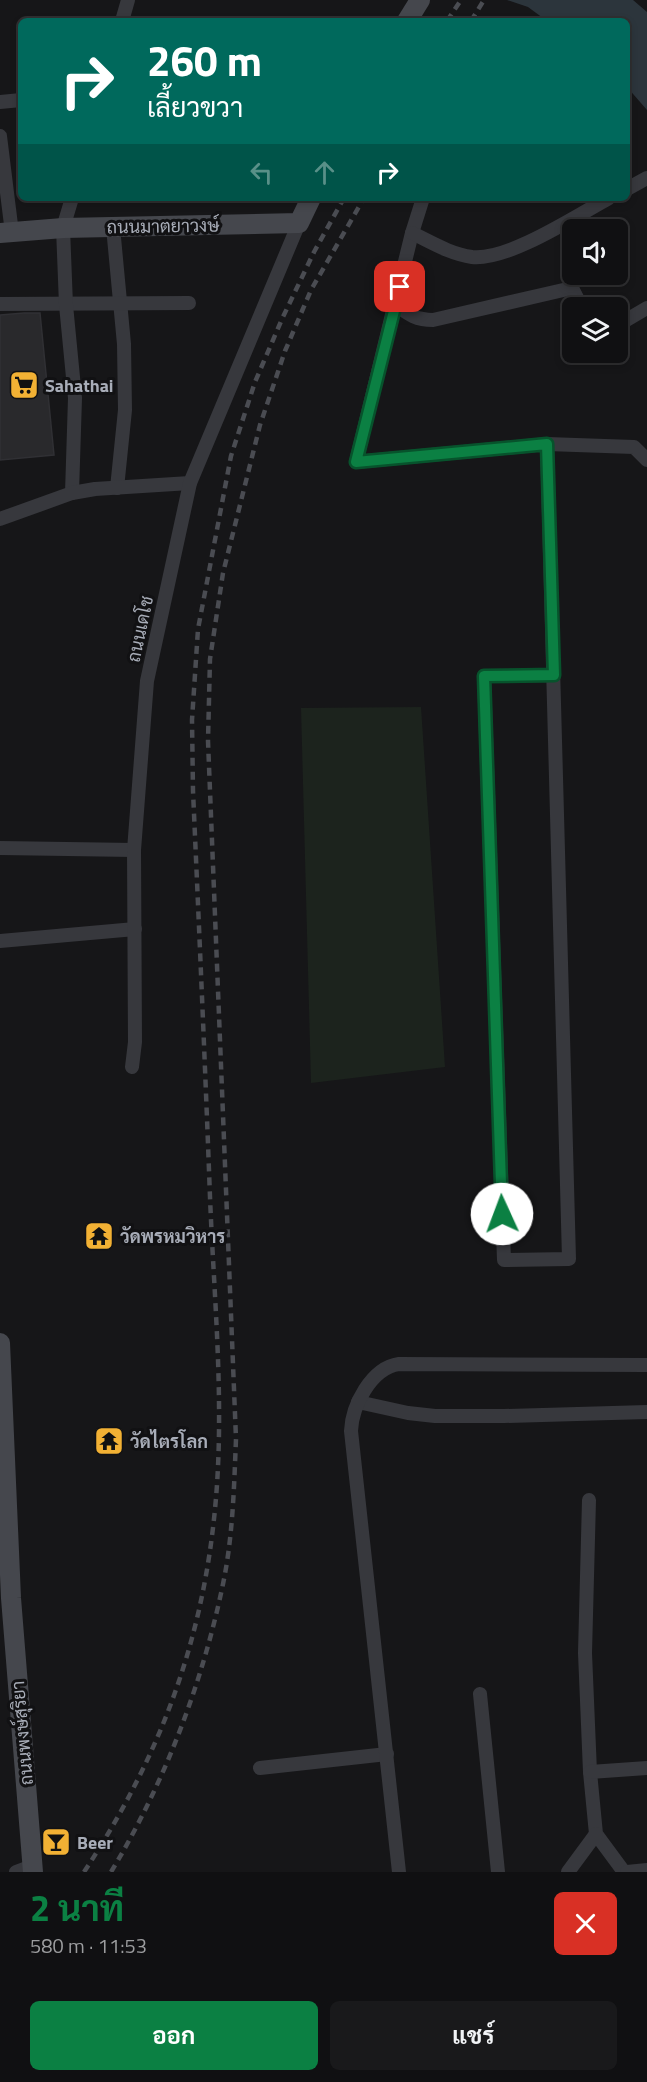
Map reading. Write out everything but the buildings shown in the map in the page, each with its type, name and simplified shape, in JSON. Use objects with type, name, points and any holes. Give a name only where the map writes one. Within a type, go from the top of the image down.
[{"type":"main road","points":[[299,223],[310,201]]},
{"type":"main road","name":"ถนนมาตยาวงษ์","points":[[6,233],[63,228],[299,223]]},
{"type":"main road","name":"ถนนพงษ์สุริยา","points":[[0,1343],[11,1598],[27,1870]]},
{"type":"street","points":[[123,18],[128,0]]},
{"type":"street","points":[[0,102],[18,100]]},
{"type":"street","points":[[0,136],[6,233]]},
{"type":"street","points":[[630,187],[647,178]]},
{"type":"street","points":[[71,201],[63,228],[66,305],[75,398],[72,492]]},
{"type":"street","points":[[422,201],[412,233],[356,462],[547,444],[634,447],[647,460]]},
{"type":"street","points":[[412,233],[452,253],[472,257],[492,256],[521,246],[604,201]]},
{"type":"street","name":"ถนนเดโช","points":[[132,1067],[135,1042],[134,850],[147,681],[190,483],[299,223]]},
{"type":"street","points":[[113,227],[124,344],[125,410],[117,488]]},
{"type":"street","points":[[396,305],[411,317],[422,320],[439,319],[572,288],[576,297]]},
{"type":"street","points":[[0,304],[189,303]]},
{"type":"street","points":[[628,319],[647,308]]},
{"type":"street","points":[[547,444],[554,675],[569,1259],[504,1260],[484,676],[554,675]]},
{"type":"street","points":[[0,519],[72,492],[190,483]]},
{"type":"street","points":[[0,848],[134,850]]},
{"type":"street","points":[[0,941],[135,929]]},
{"type":"street","points":[[399,1872],[351,1431],[358,1402],[370,1384],[383,1371],[399,1364],[647,1365]]},
{"type":"street","points":[[358,1402],[408,1413],[435,1416],[647,1412]]},
{"type":"street","points":[[589,1500],[585,1653],[590,1772],[596,1834],[626,1872],[647,1870]]},
{"type":"street","points":[[480,1694],[498,1872]]},
{"type":"street","points":[[260,1768],[387,1754]]},
{"type":"street","points":[[590,1772],[647,1768]]},
{"type":"street","points":[[568,1872],[596,1834]]},
{"type":"shaded area","points":[[507,0],[633,0],[647,12],[647,110],[630,90],[630,18],[543,18],[528,7]]},
{"type":"shaded area","points":[[421,707],[445,1067],[311,1083],[301,708]]},
{"type":"railway","points":[[449,18],[461,0]]},
{"type":"railway","points":[[473,18],[484,0]]},
{"type":"railway","points":[[84,1872],[134,1786],[173,1699],[200,1607],[215,1509],[219,1431],[218,1353],[193,791],[192,720],[198,629],[231,456],[255,382],[314,252],[342,201]]},
{"type":"railway","points":[[111,1872],[148,1804],[179,1733],[192,1696],[223,1584],[232,1512],[236,1439],[208,741],[210,659],[223,573],[260,425],[285,351],[311,290],[362,201]]},
{"type":"place","name":"Sahathai","points":[[24,385]]},
{"type":"place","name":"วัดพรหมวิหาร","points":[[99,1236]]},
{"type":"place","name":"วัดไตรโลก","points":[[109,1441]]},
{"type":"place","name":"Beer","points":[[56,1842]]},
{"type":"route","points":[[400,287],[356,462],[547,444],[554,675],[484,676],[502,1214]]}]
